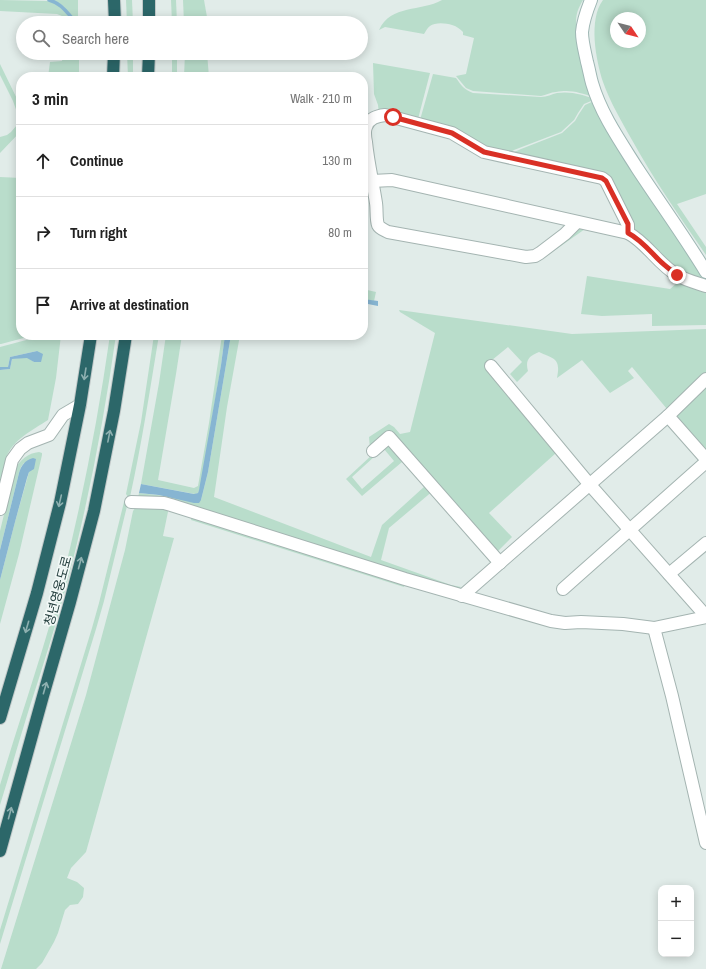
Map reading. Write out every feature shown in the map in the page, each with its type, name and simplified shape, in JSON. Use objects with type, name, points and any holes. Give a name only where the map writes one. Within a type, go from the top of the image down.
[{"type":"highway","points":[[114,0],[115,16]]},
{"type":"highway","points":[[149,0],[149,16]]},
{"type":"highway","points":[[113,72],[114,60]]},
{"type":"highway","points":[[148,72],[149,60]]},
{"type":"highway","name":"청년영웅도로","points":[[0,718],[37,593],[60,503],[80,405],[90,340]]},
{"type":"highway","name":"청년영웅도로","points":[[0,851],[94,511],[114,411],[125,340]]},
{"type":"street","points":[[591,0],[582,32],[591,82],[604,114],[661,205],[683,235],[706,272]]},
{"type":"street","points":[[368,123],[373,118],[385,115],[452,133],[484,152],[602,178],[606,181],[628,224],[628,233]]},
{"type":"street","points":[[368,159],[376,202],[378,224],[388,232],[531,257],[540,253],[578,222]]},
{"type":"street","points":[[372,181],[392,180],[628,233],[633,235],[677,275],[706,286]]},
{"type":"street","points":[[131,502],[164,503],[171,505],[405,579],[551,622],[623,624],[654,628],[705,613],[590,484],[491,366]]},
{"type":"street","points":[[462,596],[668,416],[706,379]]},
{"type":"street","points":[[0,510],[12,460],[20,449],[28,443],[49,435],[63,414],[80,405]]},
{"type":"street","points":[[563,589],[706,460],[668,416]]},
{"type":"street","points":[[373,451],[389,437],[500,563]]},
{"type":"street","points":[[669,574],[706,542]]},
{"type":"street","points":[[654,628],[672,696],[705,837]]},
{"type":"green space","points":[[0,0],[48,1],[58,6],[68,16],[57,14],[0,11]]},
{"type":"green space","points":[[53,0],[78,0],[78,16],[71,16],[62,5]]},
{"type":"green space","points":[[126,0],[132,0],[133,16],[127,16]]},
{"type":"green space","points":[[171,0],[176,0],[177,16],[172,16]]},
{"type":"green space","points":[[183,0],[204,0],[207,16],[184,16]]},
{"type":"green space","points":[[442,0],[583,0],[577,15],[576,27],[594,97],[566,91],[552,92],[541,96],[473,91],[466,88],[456,76],[466,74],[474,38],[463,35],[463,32],[455,26],[444,23],[432,25],[424,34],[385,27],[379,30],[384,22],[399,12],[434,4]]},
{"type":"green space","points":[[603,0],[706,0],[706,194],[677,204],[706,247],[706,255],[649,170],[609,97],[600,73],[596,52],[596,18],[598,8]]},
{"type":"green space","points":[[79,60],[79,72],[49,72],[50,62]]},
{"type":"green space","points":[[127,60],[133,60],[133,72],[128,72]]},
{"type":"green space","points":[[172,60],[177,60],[177,72],[172,72]]},
{"type":"green space","points":[[185,60],[208,60],[209,72],[184,72]]},
{"type":"green space","points":[[373,63],[430,73],[418,119],[379,114],[378,105],[374,94]]},
{"type":"green space","points":[[0,64],[16,97],[16,110],[13,101],[0,75]]},
{"type":"green space","points":[[433,74],[456,78],[465,89],[473,93],[545,97],[557,93],[567,93],[596,99],[584,104],[574,120],[561,132],[511,152],[485,149],[420,120]]},
{"type":"green space","points":[[596,100],[702,275],[701,278],[699,279],[681,274],[636,233],[609,180],[512,153],[562,133],[575,121],[585,105]]},
{"type":"green space","points":[[16,126],[16,136],[0,153],[0,137],[11,132]]},
{"type":"green space","points":[[0,177],[16,178],[16,340],[0,344]]},
{"type":"green space","points":[[584,227],[610,232],[634,240],[675,277],[706,289],[706,325],[652,326],[652,314],[602,316],[581,314],[587,276],[670,289],[677,283],[671,281],[634,243],[627,239],[585,229],[541,260],[533,263],[466,251],[467,248],[535,260]]},
{"type":"green space","points":[[368,290],[376,292],[374,301],[368,300]]},
{"type":"green space","points":[[399,310],[572,334],[706,329],[706,376],[667,409],[632,367],[628,371],[634,378],[610,393],[582,360],[557,378],[558,366],[555,360],[539,352],[529,359],[527,364],[528,371],[517,382],[510,374],[522,362],[508,347],[486,365],[556,453],[489,513],[512,537],[498,551],[392,432],[370,449],[369,437],[389,424],[400,434],[410,432],[435,333]]},
{"type":"green space","points":[[26,340],[60,340],[56,378],[48,420],[13,445],[6,458],[0,482],[0,370],[10,369],[12,359],[27,357],[34,362],[37,351],[10,357],[8,367],[0,367],[0,347]]},
{"type":"green space","points":[[109,340],[115,340],[95,462],[66,587],[44,664],[0,805],[0,785],[47,635],[69,554],[89,460]]},
{"type":"green space","points":[[153,340],[158,340],[146,416],[130,497],[128,497],[126,494],[141,422]]},
{"type":"green space","points":[[165,340],[181,340],[158,480],[194,488],[198,486],[221,340],[224,340],[201,485],[198,493],[195,494],[141,484]]},
{"type":"green space","points":[[230,340],[239,340],[227,407],[214,497],[371,557],[382,525],[425,486],[402,462],[362,496],[346,479],[373,454],[375,456],[352,477],[362,489],[394,461],[384,449],[390,444],[434,490],[389,528],[381,560],[451,585],[461,587],[459,589],[138,498],[139,493],[201,500],[208,472]]},
{"type":"green space","points":[[706,384],[706,452],[674,415]]},
{"type":"green space","points":[[39,452],[42,453],[42,455],[19,554],[0,624],[0,580],[29,472],[24,463],[19,473],[0,550],[0,531],[15,469],[25,458],[31,454]]},
{"type":"green space","points":[[124,502],[128,502],[104,601],[0,944],[0,930],[92,628]]},
{"type":"green space","points":[[136,507],[169,507],[163,536],[174,538],[86,852],[71,868],[67,878],[77,882],[84,888],[83,897],[78,904],[70,905],[65,910],[54,942],[42,963],[36,969],[1,969],[86,695],[125,550],[133,511]]},
{"type":"green space","points":[[192,514],[405,584],[404,587],[191,520]]},
{"type":"water","points":[[368,300],[378,301],[378,306],[368,304]]},
{"type":"water","points":[[224,340],[230,340],[208,472],[201,500],[199,503],[194,503],[159,495],[139,493],[141,484],[194,494],[198,493]]},
{"type":"water","points":[[37,351],[43,354],[41,362],[34,362],[27,358],[12,359],[10,369],[0,370],[0,367],[8,367],[10,357]]},
{"type":"water","points":[[33,458],[36,459],[34,469],[29,472],[27,478],[0,580],[0,550],[19,473],[24,464]]},
{"type":"waterway","points":[[49,0],[59,5],[70,16]]},
{"type":"route","points":[[393,117],[452,133],[484,152],[602,178],[606,181],[628,224],[628,233],[633,235],[677,275]]}]
